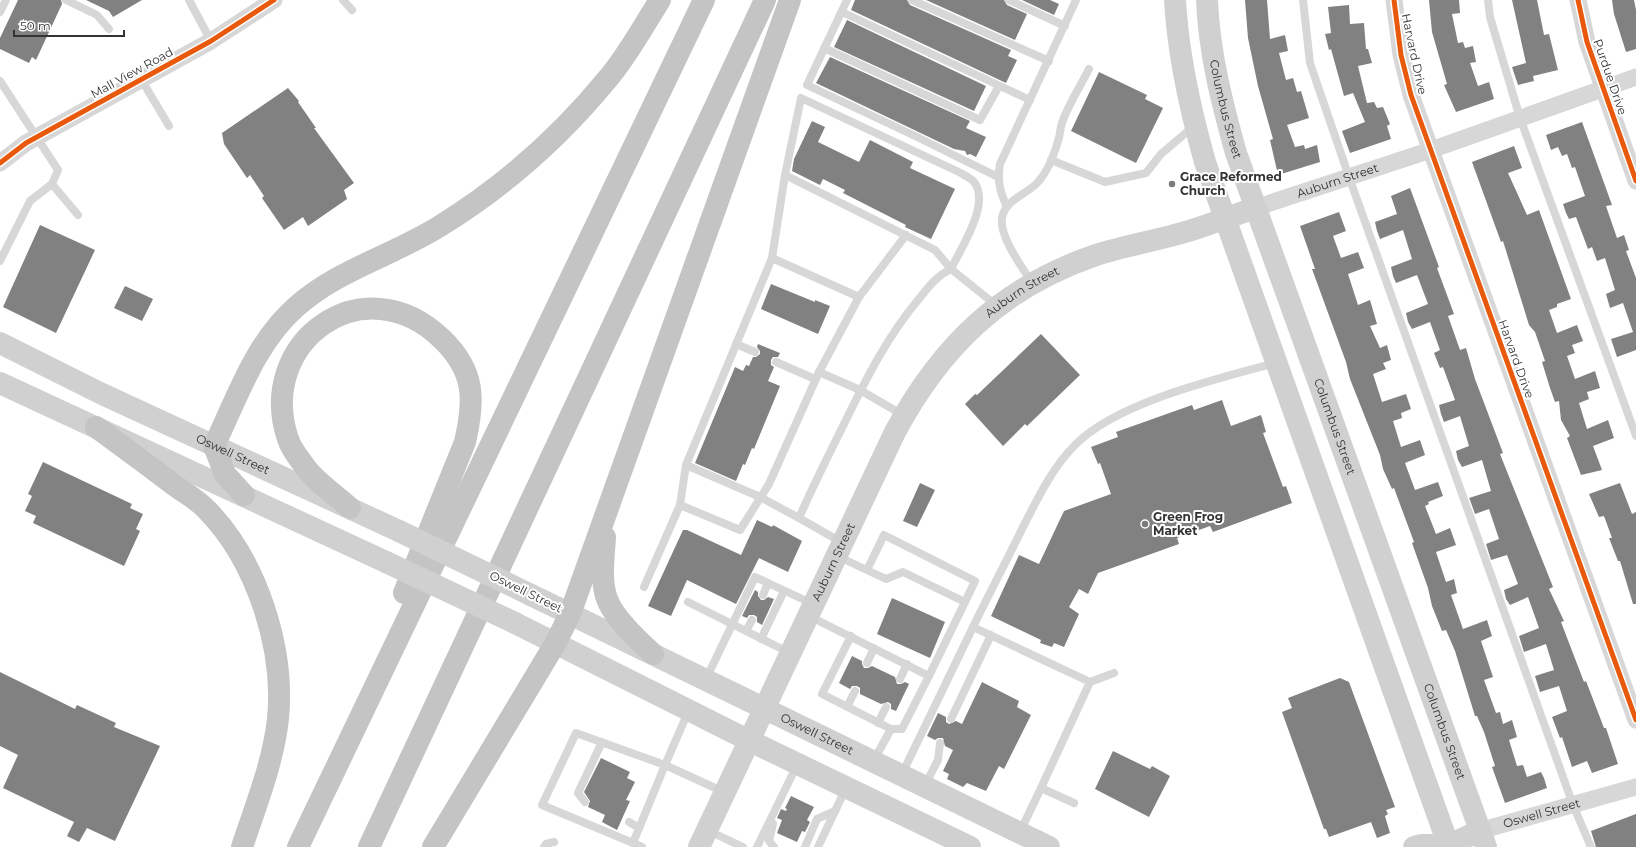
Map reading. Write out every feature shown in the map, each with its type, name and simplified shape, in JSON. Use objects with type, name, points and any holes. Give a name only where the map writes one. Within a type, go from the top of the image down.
[{"type":"highway","points":[[244,495],[225,474],[214,446],[252,364],[275,329],[296,307],[328,282],[403,246],[440,226],[509,179],[572,119],[611,75],[660,0]]},
{"type":"highway","points":[[298,847],[704,0]]},
{"type":"highway","points":[[369,847],[765,0]]},
{"type":"highway","points":[[433,847],[555,644],[570,614],[790,0]]},
{"type":"highway","points":[[298,847],[435,520],[465,442],[470,421],[472,398],[462,362],[436,333],[416,319],[403,313],[365,308],[331,319],[308,337],[296,352],[288,368],[282,399],[284,422],[288,441],[306,469],[350,508]]},
{"type":"highway","points":[[96,427],[207,510],[246,564],[260,595],[275,654],[279,687],[278,719],[273,747],[242,847]]},
{"type":"highway","points":[[608,510],[603,568],[607,599],[628,630],[653,654]]},
{"type":"main road","points":[[1175,0],[1183,71],[1195,126],[1205,162],[1449,846]]},
{"type":"main road","name":"Columbus Street","points":[[1207,0],[1215,66],[1224,110],[1236,153],[1482,839]]},
{"type":"main road","name":"Auburn Street","points":[[703,838],[748,740],[765,708],[904,415],[931,372],[950,350],[975,325],[998,307],[1032,284],[1064,268],[1096,255],[1201,227],[1255,208]]},
{"type":"main road","name":"Oswell Street","points":[[0,343],[100,393],[399,531],[1049,847]]},
{"type":"main road","points":[[0,383],[244,495],[515,623],[748,740],[793,771],[847,787],[970,847]]},
{"type":"main road","name":"Oswell Street","points":[[1414,847],[1421,845],[1449,846],[1482,839]]},
{"type":"street","name":"Mall View Road","points":[[0,163],[38,137],[211,41],[274,0]]},
{"type":"street","name":"Harvard Drive","points":[[1394,0],[1401,55],[1411,95],[1636,720]]},
{"type":"street","name":"Purdue Drive","points":[[1578,0],[1587,42],[1636,181]]},
{"type":"street","name":"Auburn Street","points":[[1255,208],[1431,150],[1636,76]]},
{"type":"street","name":"Oswell Street","points":[[1482,839],[1573,805],[1636,787]]},
{"type":"lane","points":[[0,12],[6,0]]},
{"type":"lane","points":[[66,0],[98,15],[109,30]]},
{"type":"lane","points":[[189,0],[211,41]]},
{"type":"lane","points":[[343,0],[352,10]]},
{"type":"lane","points":[[847,0],[807,85],[998,177]]},
{"type":"lane","points":[[912,0],[1049,61]]},
{"type":"lane","points":[[1009,0],[1065,26]]},
{"type":"lane","points":[[1007,207],[999,191],[998,177],[1000,164],[1076,0]]},
{"type":"lane","points":[[1303,0],[1310,64],[1573,805],[1591,847]]},
{"type":"lane","points":[[1488,0],[1490,17],[1520,118],[1636,436]]},
{"type":"lane","points":[[842,12],[1030,100]]},
{"type":"lane","points":[[824,48],[980,120],[999,86]]},
{"type":"lane","points":[[1032,284],[1006,239],[1002,227],[1002,217],[1007,207],[1018,196],[1038,183],[1051,160],[1062,124],[1089,69]]},
{"type":"lane","points":[[141,79],[169,126]]},
{"type":"lane","points":[[0,81],[38,137],[58,170],[52,184],[30,201],[0,261]]},
{"type":"lane","points":[[644,587],[680,505],[686,465],[772,258],[784,175],[801,98],[961,173],[974,182],[980,196],[978,212],[951,269],[941,274],[904,316],[885,344],[860,390],[799,518]]},
{"type":"lane","points":[[1051,160],[1105,182],[1146,173],[1161,154],[1195,126]]},
{"type":"lane","points":[[784,175],[935,250],[951,269],[998,307]]},
{"type":"lane","points":[[52,184],[78,215]]},
{"type":"lane","points":[[680,505],[740,530],[769,484],[817,375],[860,297],[906,235]]},
{"type":"lane","points":[[772,258],[860,297]]},
{"type":"lane","points":[[736,344],[755,352]]},
{"type":"lane","points":[[776,362],[860,390],[904,415]]},
{"type":"lane","points":[[902,775],[973,627],[1049,476],[1075,444],[1108,420],[1153,400],[1208,382],[1276,363]]},
{"type":"lane","points":[[686,465],[760,498],[799,518],[868,570],[886,579],[904,572],[965,602]]},
{"type":"lane","points":[[851,636],[822,694],[891,729],[902,729],[975,581],[884,535],[868,570]]},
{"type":"lane","points":[[706,680],[755,577],[784,590],[811,610],[851,636],[929,676]]},
{"type":"lane","points":[[763,595],[768,583]]},
{"type":"lane","points":[[762,639],[784,590]]},
{"type":"lane","points":[[688,602],[791,653]]},
{"type":"lane","points":[[746,631],[752,620]]},
{"type":"lane","points":[[973,627],[1090,682]]},
{"type":"lane","points":[[951,719],[991,636]]},
{"type":"lane","points":[[867,663],[874,648]]},
{"type":"lane","points":[[900,679],[907,664]]},
{"type":"lane","points":[[1019,833],[1090,682],[1114,673]]},
{"type":"lane","points":[[847,707],[854,691]]},
{"type":"lane","points":[[878,723],[886,707]]},
{"type":"lane","points":[[633,843],[689,711]]},
{"type":"lane","points":[[873,761],[891,729]]},
{"type":"lane","points":[[642,847],[542,805],[576,733],[665,765],[724,792]]},
{"type":"lane","points":[[585,802],[578,793],[602,742]]},
{"type":"lane","points":[[924,786],[938,760],[940,743]]},
{"type":"lane","points":[[757,847],[793,771]]},
{"type":"lane","points":[[774,847],[769,841],[770,834],[790,789],[793,771]]},
{"type":"lane","points":[[818,847],[847,787]]},
{"type":"lane","points":[[1041,788],[1074,803]]},
{"type":"lane","points":[[804,847],[817,819],[835,811]]},
{"type":"lane","points":[[629,822],[640,828]]},
{"type":"lane","points":[[703,838],[743,847]]},
{"type":"lane","points":[[544,847],[546,844],[554,842]]},
{"type":"building","points":[[18,0],[61,0],[62,4],[36,60],[32,57],[29,63],[0,49],[0,38]]},
{"type":"building","points":[[86,0],[142,0],[113,17],[109,11]]},
{"type":"building","points":[[855,0],[907,0],[910,5],[1011,50],[1008,56],[1017,60],[1006,83],[851,10]]},
{"type":"building","points":[[926,0],[1004,0],[1007,5],[1027,14],[1015,40]]},
{"type":"building","points":[[1022,0],[1050,0],[1059,4],[1054,15]]},
{"type":"building","points":[[1245,0],[1267,0],[1270,39],[1285,35],[1288,51],[1279,53],[1286,80],[1293,78],[1297,92],[1301,91],[1309,118],[1287,125],[1295,147],[1304,145],[1305,149],[1317,145],[1320,162],[1278,175],[1270,140],[1273,139],[1258,86],[1248,38]]},
{"type":"building","points":[[1429,0],[1459,0],[1460,13],[1452,14],[1458,43],[1463,42],[1465,48],[1473,46],[1476,62],[1470,63],[1478,86],[1489,82],[1494,99],[1456,112],[1444,85],[1447,84],[1432,32]]},
{"type":"building","points":[[1512,0],[1537,0],[1544,35],[1549,34],[1558,70],[1533,76],[1534,81],[1518,85],[1512,67],[1526,63]]},
{"type":"building","points":[[1612,0],[1634,0],[1636,10],[1636,49],[1626,52],[1614,14]]},
{"type":"building","points":[[1349,5],[1350,24],[1364,23],[1366,49],[1368,49],[1372,63],[1358,66],[1367,103],[1374,102],[1377,108],[1383,107],[1390,124],[1387,126],[1391,139],[1350,153],[1342,131],[1365,122],[1353,93],[1344,96],[1331,49],[1329,50],[1325,34],[1331,33],[1328,7]]},
{"type":"building","points":[[847,20],[986,86],[974,111],[834,47]]},
{"type":"building","points":[[830,57],[970,121],[966,128],[986,137],[976,157],[970,154],[967,155],[965,151],[954,149],[816,83]]},
{"type":"building","points":[[1099,72],[1147,95],[1145,99],[1163,108],[1136,163],[1071,131]]},
{"type":"building","points":[[288,88],[299,101],[298,102],[316,128],[314,128],[354,183],[344,190],[347,199],[308,226],[303,217],[284,230],[262,198],[264,196],[250,175],[247,178],[224,144],[222,133]]},
{"type":"building","points":[[812,121],[825,127],[818,142],[859,162],[870,140],[913,162],[910,168],[955,189],[931,239],[905,227],[906,225],[843,193],[845,190],[823,179],[820,185],[792,171],[794,159]]},
{"type":"building","points":[[1582,122],[1612,205],[1606,206],[1617,238],[1624,235],[1629,250],[1626,251],[1636,278],[1636,350],[1617,357],[1611,339],[1633,332],[1623,303],[1610,308],[1606,294],[1615,290],[1605,258],[1597,261],[1592,247],[1588,249],[1576,217],[1569,219],[1566,213],[1563,204],[1585,196],[1575,167],[1572,168],[1567,154],[1562,156],[1558,147],[1551,150],[1546,135]]},
{"type":"building","points":[[1514,146],[1522,168],[1508,173],[1527,215],[1539,210],[1571,299],[1557,304],[1557,307],[1549,310],[1557,333],[1577,325],[1583,341],[1572,345],[1575,353],[1567,356],[1575,379],[1595,371],[1600,388],[1587,392],[1589,399],[1579,403],[1587,429],[1608,420],[1614,438],[1593,446],[1602,470],[1581,475],[1567,438],[1570,436],[1561,420],[1559,401],[1555,402],[1550,388],[1542,362],[1545,361],[1535,332],[1529,325],[1503,241],[1501,242],[1472,162]]},
{"type":"building","points":[[1410,188],[1439,267],[1437,268],[1454,314],[1448,316],[1460,350],[1466,348],[1475,379],[1503,453],[1500,454],[1553,587],[1549,589],[1564,621],[1561,622],[1584,682],[1586,681],[1604,728],[1606,728],[1618,764],[1592,773],[1587,761],[1572,767],[1562,737],[1560,738],[1552,717],[1567,711],[1559,686],[1540,692],[1535,676],[1554,670],[1546,644],[1524,652],[1519,636],[1539,628],[1528,597],[1510,605],[1506,599],[1504,590],[1518,584],[1507,555],[1491,560],[1486,544],[1499,539],[1489,509],[1475,514],[1469,498],[1491,491],[1482,460],[1462,467],[1458,460],[1456,451],[1469,446],[1460,416],[1444,422],[1441,414],[1439,405],[1455,400],[1443,367],[1440,368],[1434,353],[1440,350],[1430,322],[1412,329],[1408,322],[1406,313],[1428,304],[1417,275],[1396,283],[1393,276],[1391,267],[1412,259],[1403,230],[1380,239],[1377,231],[1375,222],[1397,214],[1391,196]]},
{"type":"building","points":[[1339,212],[1346,231],[1333,236],[1341,258],[1358,252],[1364,268],[1348,274],[1358,305],[1370,300],[1377,324],[1370,326],[1380,348],[1387,345],[1391,360],[1383,363],[1386,369],[1373,374],[1382,402],[1406,394],[1411,409],[1401,413],[1402,418],[1393,421],[1401,447],[1420,440],[1425,455],[1405,463],[1415,490],[1438,482],[1443,496],[1428,502],[1429,504],[1425,506],[1436,534],[1450,528],[1456,545],[1436,552],[1446,582],[1454,579],[1457,593],[1451,595],[1463,629],[1487,620],[1492,636],[1481,641],[1493,677],[1484,680],[1496,713],[1500,712],[1503,724],[1512,720],[1517,737],[1509,740],[1517,766],[1523,765],[1527,777],[1541,772],[1547,788],[1505,803],[1492,767],[1495,766],[1484,732],[1477,716],[1475,716],[1455,651],[1446,630],[1442,631],[1432,606],[1428,588],[1412,543],[1414,542],[1394,488],[1392,489],[1383,469],[1380,455],[1350,379],[1346,362],[1312,269],[1315,269],[1300,226]]},
{"type":"building","points":[[40,225],[95,250],[56,333],[3,307]]},
{"type":"building","points":[[771,284],[815,302],[815,300],[830,306],[818,334],[761,309]]},
{"type":"building","points":[[125,286],[153,299],[142,321],[114,308]]},
{"type":"building","points":[[1041,334],[1080,375],[1027,426],[1025,424],[1003,446],[965,404],[975,394],[977,395]]},
{"type":"building","points":[[758,344],[780,353],[778,357],[773,357],[771,360],[771,365],[774,367],[768,381],[780,386],[754,449],[752,448],[745,465],[743,464],[736,481],[695,463],[735,367],[743,371],[746,365],[749,366],[753,357],[760,354],[757,347]]},
{"type":"building","name":"Green Frog Market","points":[[1222,400],[1231,426],[1261,415],[1266,432],[1263,433],[1283,487],[1286,486],[1292,503],[1213,532],[1210,526],[1177,538],[1179,544],[1098,573],[1088,594],[1079,589],[1069,607],[1079,614],[1064,647],[1054,643],[1052,647],[1040,643],[1041,640],[991,616],[1019,555],[1039,564],[1064,511],[1111,494],[1100,463],[1098,464],[1091,447],[1118,437],[1116,432],[1192,405],[1194,410]]},
{"type":"building","points":[[43,462],[132,504],[130,508],[143,514],[136,529],[140,531],[124,566],[33,523],[36,516],[25,511],[32,496],[28,494]]},
{"type":"building","points":[[920,483],[935,490],[917,527],[903,521]]},
{"type":"building","points":[[1620,483],[1632,514],[1636,512],[1636,604],[1633,604],[1620,561],[1618,561],[1609,538],[1612,538],[1604,516],[1599,517],[1589,494]]},
{"type":"building","points":[[757,520],[772,527],[773,525],[802,541],[788,572],[759,558],[736,604],[687,580],[671,616],[648,606],[683,530],[687,530],[741,555]]},
{"type":"building","points":[[755,590],[758,592],[758,596],[761,600],[768,597],[774,599],[762,625],[757,622],[757,617],[754,615],[749,615],[747,618],[742,616]]},
{"type":"building","points":[[892,598],[945,622],[930,658],[877,634]]},
{"type":"building","points":[[852,656],[862,661],[864,668],[872,666],[895,677],[897,684],[905,682],[909,684],[896,711],[891,709],[891,704],[888,702],[881,704],[860,694],[860,688],[857,686],[852,686],[850,689],[839,683]]},
{"type":"building","points":[[0,672],[75,709],[77,705],[116,723],[114,727],[160,746],[115,841],[87,828],[79,842],[67,836],[74,822],[3,788],[18,755],[0,746]]},
{"type":"building","points":[[1340,678],[1349,682],[1395,807],[1386,810],[1388,814],[1385,816],[1390,833],[1377,838],[1371,822],[1329,837],[1326,829],[1324,829],[1282,712],[1292,708],[1288,698]]},
{"type":"building","points":[[982,682],[1019,701],[1017,707],[1031,715],[1004,769],[999,766],[986,791],[967,783],[963,787],[947,779],[949,774],[943,771],[953,750],[945,746],[943,738],[938,738],[935,740],[927,736],[938,713],[946,717],[946,722],[949,724],[956,721],[962,724]]},
{"type":"building","points":[[1113,751],[1150,769],[1152,766],[1170,776],[1149,817],[1095,789]]},
{"type":"building","points":[[601,758],[630,772],[627,778],[635,782],[626,800],[630,801],[617,830],[602,822],[605,815],[588,807],[590,801],[584,792]]},
{"type":"building","points":[[791,796],[814,807],[807,820],[810,822],[805,832],[802,831],[797,842],[777,833],[782,820],[777,818],[781,809],[786,811],[787,809],[785,808]]},
{"type":"building","points":[[1636,814],[1636,847],[1596,847],[1591,831]]},
{"type":"cycle path","points":[[0,163],[26,143],[211,41],[274,0]]},
{"type":"cycle path","points":[[1394,0],[1401,55],[1411,95],[1636,720]]},
{"type":"cycle path","points":[[1578,0],[1587,42],[1636,181]]},
{"type":"place","name":"Grace Reformed Church","points":[[1172,184]]},
{"type":"place","name":"Green Frog Market","points":[[1145,524]]}]
